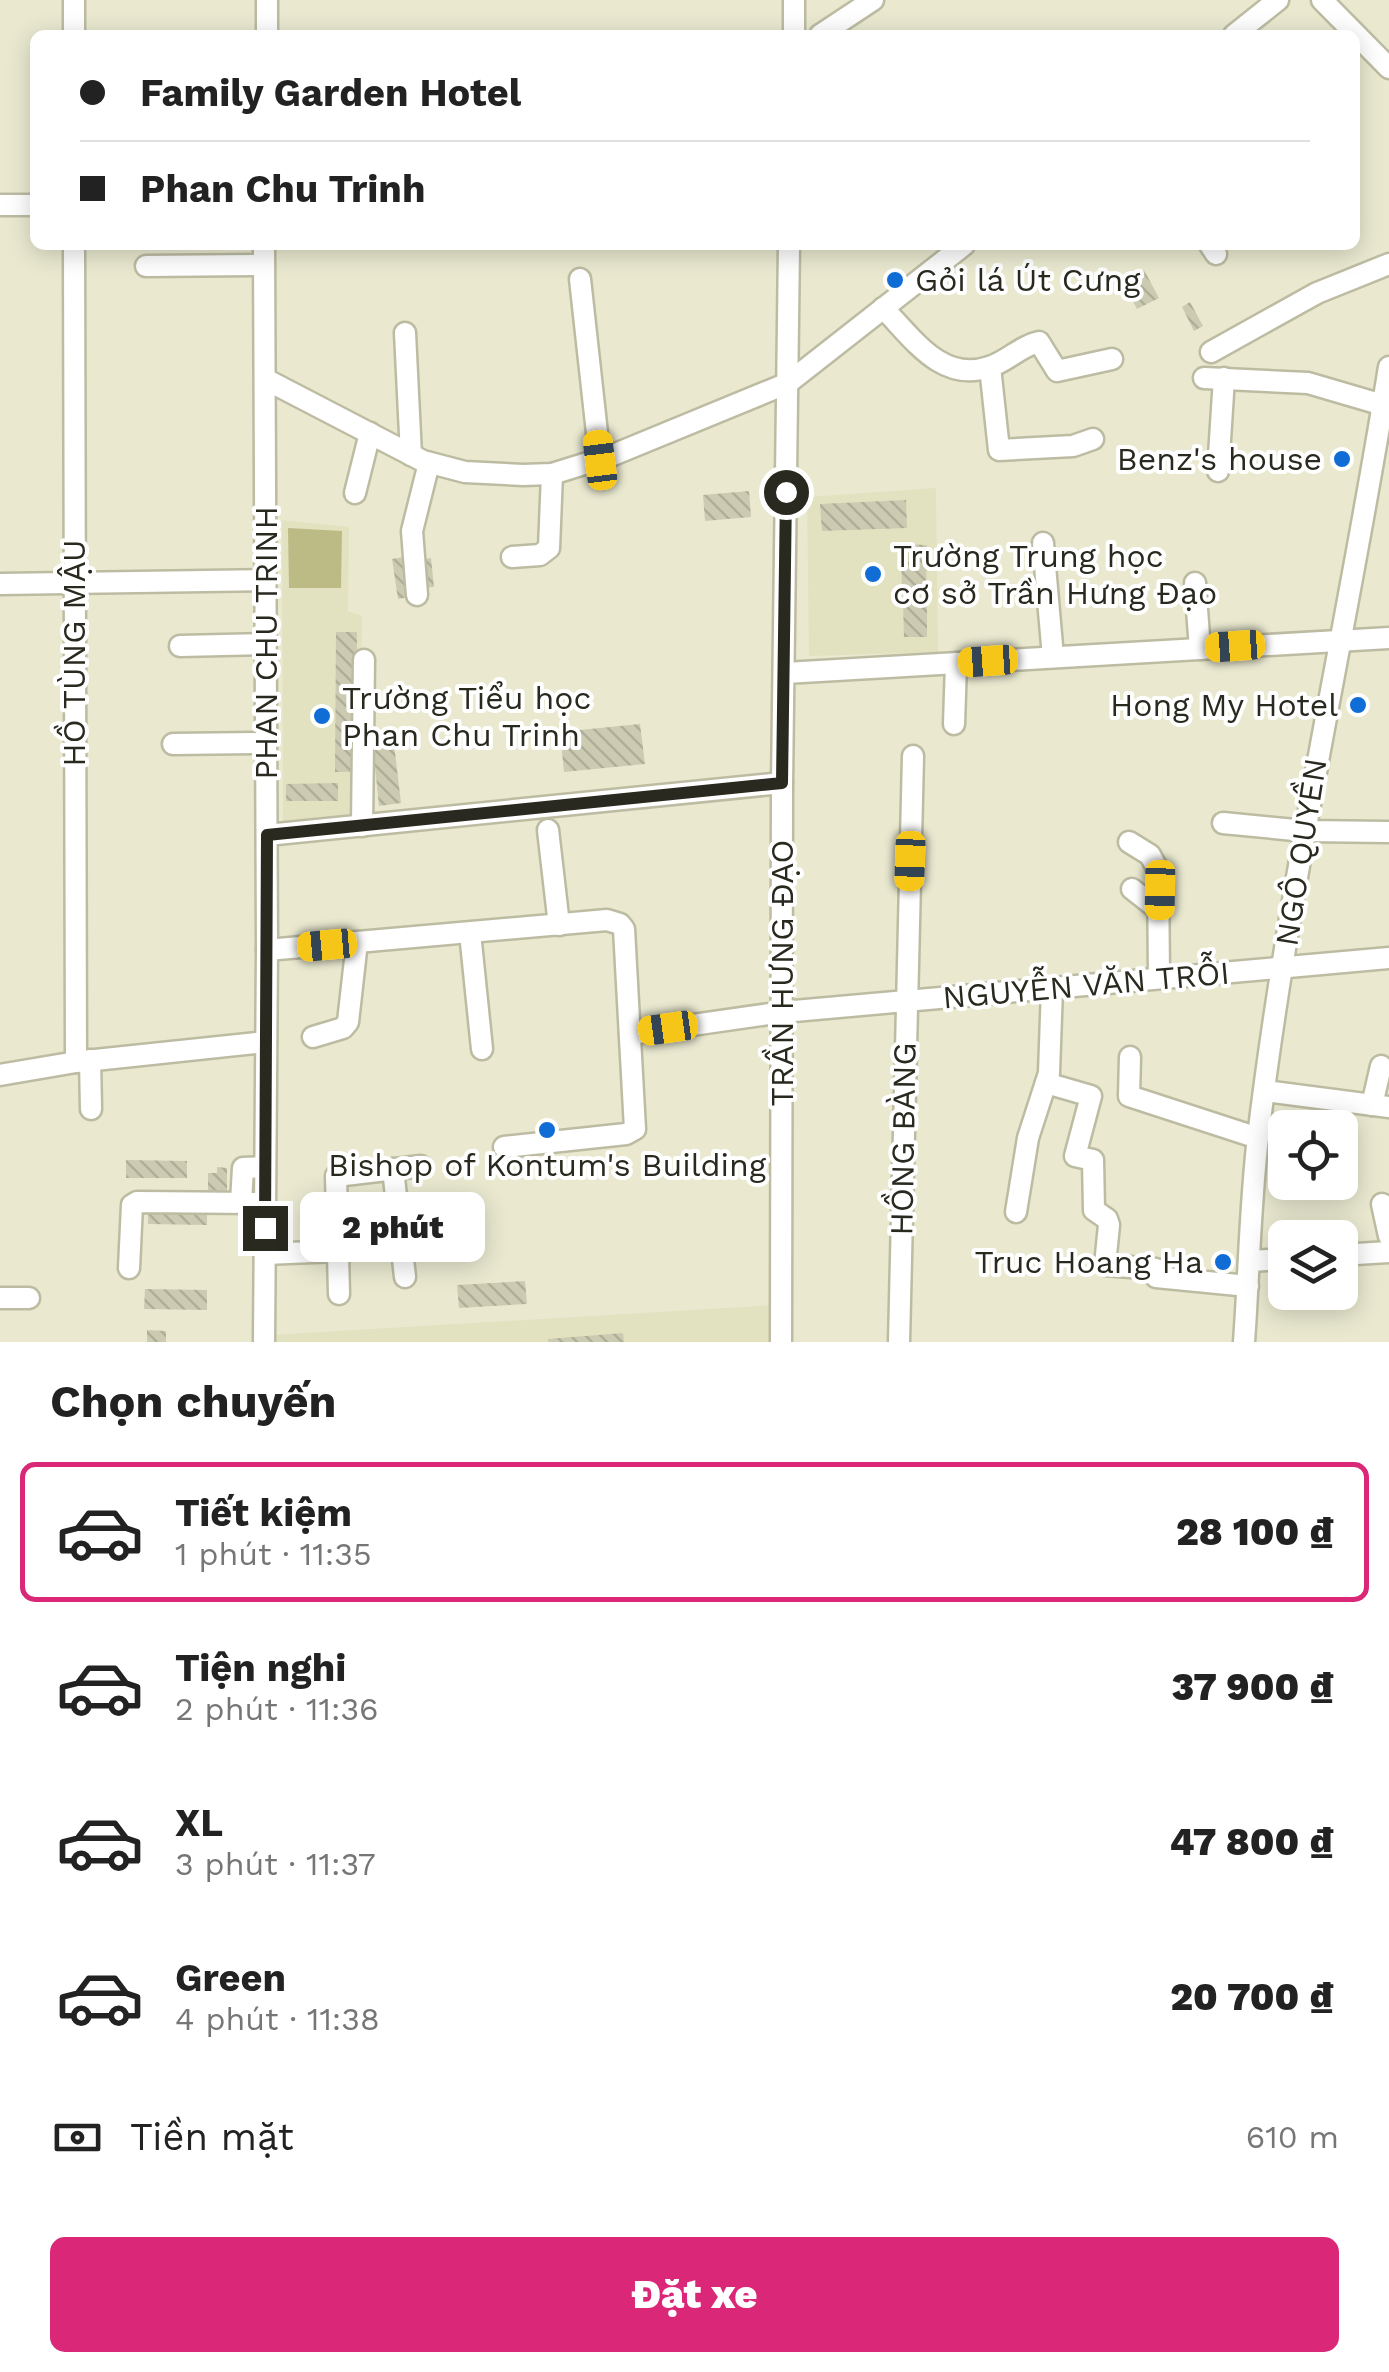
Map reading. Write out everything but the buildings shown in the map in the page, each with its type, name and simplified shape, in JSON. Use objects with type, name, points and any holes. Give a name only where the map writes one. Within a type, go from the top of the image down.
[{"type":"street","points":[[74,0],[74,30]]},
{"type":"street","points":[[267,0],[267,30]]},
{"type":"street","points":[[794,0],[794,30]]},
{"type":"street","points":[[827,30],[872,0]]},
{"type":"street","points":[[1240,30],[1278,0]]},
{"type":"street","points":[[1322,0],[1347,30]]},
{"type":"street","points":[[1360,46],[1389,68]]},
{"type":"street","points":[[0,205],[30,205]]},
{"type":"street","name":"HỒ TÙNG MẬU","points":[[74,250],[74,583],[83,1061],[91,1109]]},
{"type":"street","name":"TRẦN HƯNG ĐẠO","points":[[781,1342],[782,783],[789,250]]},
{"type":"street","points":[[265,379],[420,459],[465,472],[552,474],[600,460],[788,383],[958,250]]},
{"type":"street","points":[[146,266],[264,255]]},
{"type":"street","name":"PHAN CHU TRINH","points":[[264,255],[264,1342]]},
{"type":"street","points":[[1211,352],[1317,294],[1389,264]]},
{"type":"street","points":[[580,279],[600,460]]},
{"type":"street","points":[[883,308],[943,367],[990,367],[1039,342],[1056,371],[1112,360]]},
{"type":"street","points":[[405,333],[420,459],[412,531],[416,596]]},
{"type":"street","name":"NGÔ QUYỀN","points":[[1244,1342],[1258,1138],[1282,967],[1389,366]]},
{"type":"street","points":[[990,367],[999,450],[1073,446],[1094,439]]},
{"type":"street","points":[[1218,471],[1214,378],[1308,383],[1383,405]]},
{"type":"street","points":[[355,493],[370,433]]},
{"type":"street","points":[[512,558],[540,556],[549,548],[552,474]]},
{"type":"street","points":[[1043,543],[1054,658]]},
{"type":"street","points":[[0,584],[264,580]]},
{"type":"street","points":[[1196,583],[1200,649]]},
{"type":"street","points":[[784,673],[1389,638]]},
{"type":"street","points":[[180,646],[265,644]]},
{"type":"street","points":[[362,826],[364,660]]},
{"type":"street","points":[[954,724],[956,663]]},
{"type":"street","points":[[173,744],[266,744]]},
{"type":"street","name":"HỒNG BÀNG","points":[[899,1342],[913,756]]},
{"type":"street","points":[[267,835],[782,783]]},
{"type":"street","points":[[1223,823],[1305,831],[1389,832]]},
{"type":"street","points":[[548,830],[560,925]]},
{"type":"street","points":[[1129,842],[1150,855],[1158,870],[1159,978]]},
{"type":"street","points":[[1132,889],[1160,911]]},
{"type":"street","points":[[267,950],[607,920],[624,928],[636,1124],[631,1133],[504,1147]]},
{"type":"street","points":[[470,933],[482,1049]]},
{"type":"street","points":[[312,1037],[343,1028],[348,1022],[357,942]]},
{"type":"street","name":"NGUYỄN VĂN TRỖI","points":[[630,1034],[782,1012],[1389,958]]},
{"type":"street","points":[[1016,1212],[1028,1138],[1050,1059],[1052,988]]},
{"type":"street","points":[[0,1075],[83,1061],[266,1042]]},
{"type":"street","points":[[1130,1057],[1129,1096],[1258,1138]]},
{"type":"street","points":[[1265,1090],[1380,1106],[1381,1066]]},
{"type":"street","points":[[1046,1082],[1091,1096],[1075,1156],[1093,1160],[1094,1210],[1108,1224],[1104,1265],[1156,1270],[1156,1277],[1248,1286]]},
{"type":"street","points":[[338,1294],[336,1176],[422,1166]]},
{"type":"street","points":[[241,1202],[244,1168],[266,1167]]},
{"type":"street","points":[[393,1169],[404,1278]]},
{"type":"street","points":[[129,1268],[132,1204],[266,1203]]},
{"type":"street","points":[[1382,1204],[1389,1236]]},
{"type":"street","points":[[265,1254],[338,1251]]},
{"type":"street","points":[[1358,1255],[1389,1252]]},
{"type":"street","points":[[1250,1262],[1268,1260]]},
{"type":"street","points":[[0,1298],[29,1298]]},
{"type":"shaded area","name":"Trường Trung học cơ sở Trần Hưng Đạo","points":[[936,488],[938,652],[809,656],[807,497]]},
{"type":"shaded area","name":"Trường Tiểu học Phan Chu Trinh","points":[[282,520],[349,527],[348,611],[362,616],[359,815],[283,826]]},
{"type":"shaded area","points":[[288,528],[342,531],[341,588],[289,588]]},
{"type":"shaded area","points":[[775,1305],[776,1342],[271,1342],[271,1335]]},
{"type":"place","name":"Gỏi lá Út Cưng","points":[[895,280]]},
{"type":"place","name":"Benz's house","points":[[1342,459]]},
{"type":"place","name":"Trường Trung học cơ sở Trần Hưng Đạo","points":[[873,574]]},
{"type":"place","name":"Hong My Hotel","points":[[1358,705]]},
{"type":"place","name":"Trường Tiểu học Phan Chu Trinh","points":[[322,716]]},
{"type":"place","name":"Bishop of Kontum's Building","points":[[547,1130]]},
{"type":"place","name":"Truc Hoang Ha","points":[[1223,1262]]},
{"type":"route","points":[[265,1228],[267,835],[782,783],[786,492]]}]
